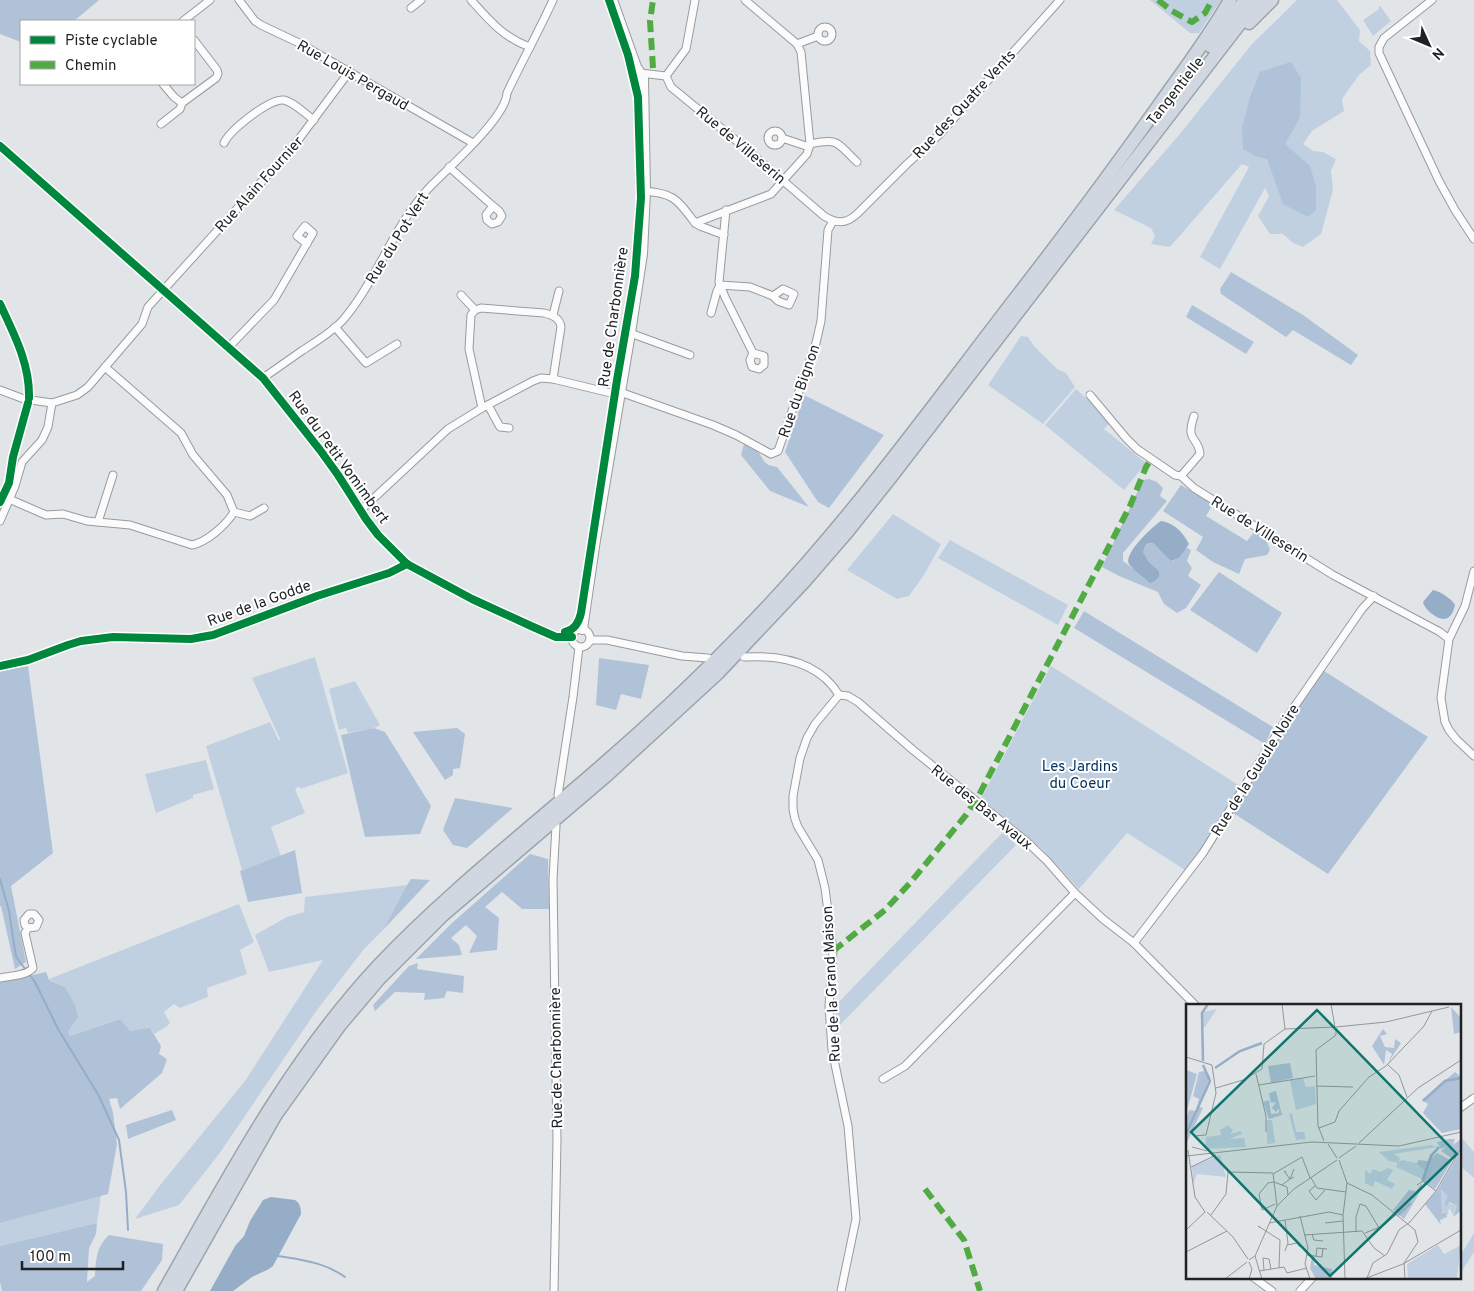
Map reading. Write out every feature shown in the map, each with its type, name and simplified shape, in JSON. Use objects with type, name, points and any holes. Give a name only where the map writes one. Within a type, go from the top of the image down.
[{"type":"highway","points":[[164,1291],[267,1110],[308,1051],[348,1000],[376,968],[437,908],[651,722],[696,679],[772,601],[841,523],[1105,182],[1204,43],[1230,0]]},
{"type":"highway","name":"Tangentielle","points":[[1105,182],[1246,0]]},
{"type":"highway","points":[[176,1291],[275,1116],[340,1025],[379,979],[443,915],[606,776],[673,716],[718,673],[784,603],[848,531],[891,477],[1258,0]]},
{"type":"highway","points":[[1169,116],[1243,29],[1272,0]]},
{"type":"street","points":[[184,20],[210,0]]},
{"type":"street","name":"Rue Louis Pergaud","points":[[239,0],[255,21],[261,25],[299,43],[473,143]]},
{"type":"street","points":[[412,8],[421,0]]},
{"type":"street","points":[[471,0],[498,30],[518,43],[530,47]]},
{"type":"street","name":"Rue du Pot Vert","points":[[262,378],[328,333],[342,320],[366,288],[415,206],[499,113],[507,99],[507,92],[553,0]]},
{"type":"street","name":"Rue de Charbonnière","points":[[582,629],[642,254],[643,78],[636,67],[612,0]]},
{"type":"street","points":[[640,73],[666,76],[686,49],[695,0]]},
{"type":"street","points":[[695,222],[771,194],[807,154],[809,146],[801,52],[797,44],[745,0]]},
{"type":"street","name":"Rue des Quatre Vents","points":[[833,221],[850,220],[939,135],[1060,0]]},
{"type":"street","points":[[1432,0],[1384,38],[1379,47],[1379,53],[1439,181],[1454,210],[1474,239]]},
{"type":"street","points":[[797,44],[818,36]]},
{"type":"street","points":[[161,124],[180,109],[182,103],[216,78],[218,74],[195,41]]},
{"type":"street","name":"Rue Alain Fournier","points":[[52,403],[77,395],[88,387],[142,324],[148,306],[293,147],[348,72]]},
{"type":"street","name":"Rue de Villeserin","points":[[666,76],[671,87],[833,221]]},
{"type":"street","points":[[164,85],[182,103]]},
{"type":"street","points":[[224,143],[227,136],[260,109],[275,101],[286,100],[314,120]]},
{"type":"street","points":[[782,138],[809,146],[827,141],[835,142],[857,162]]},
{"type":"street","name":"Rue du Petit Vomimbert","points":[[0,146],[262,378],[325,456],[360,511],[378,535],[407,564],[472,599],[531,626],[556,637],[572,638]]},
{"type":"street","points":[[449,167],[493,206]]},
{"type":"street","points":[[643,191],[655,192],[676,198],[700,226],[724,235]]},
{"type":"street","points":[[726,210],[719,282],[753,353]]},
{"type":"street","name":"Rue du Bignon","points":[[553,379],[619,394],[713,425],[771,454],[775,453],[778,451],[796,403],[816,343],[821,321],[828,230],[833,221]]},
{"type":"street","points":[[228,348],[274,300],[307,244]]},
{"type":"street","points":[[720,285],[730,284],[750,287],[772,296]]},
{"type":"street","points":[[711,313],[720,285]]},
{"type":"street","points":[[552,316],[559,290]]},
{"type":"street","points":[[461,295],[475,310]]},
{"type":"street","points":[[360,511],[448,429],[485,406],[537,379],[553,379],[560,323],[552,316],[544,313],[481,308],[471,314],[469,321],[469,349],[474,377],[485,406],[500,427],[509,428]]},
{"type":"street","points":[[335,327],[366,363],[396,344]]},
{"type":"street","points":[[630,333],[690,355]]},
{"type":"street","points":[[105,367],[181,433],[193,455],[227,495],[234,512]]},
{"type":"street","points":[[0,390],[24,400],[52,403],[48,428],[42,440],[22,462],[15,486],[0,521]]},
{"type":"street","name":"Rue de Villeserin","points":[[1090,395],[1126,438],[1175,475],[1181,476],[1194,488],[1329,572],[1440,632],[1449,639]]},
{"type":"street","points":[[1181,476],[1200,454],[1200,450],[1190,432],[1194,416]]},
{"type":"street","points":[[98,522],[113,475]]},
{"type":"street","points":[[8,499],[46,516],[63,514],[87,521],[130,526],[192,545],[223,526],[234,512]]},
{"type":"street","points":[[234,512],[250,516],[264,508]]},
{"type":"street","name":"Rue de la Godde","points":[[0,666],[28,660],[68,645],[82,642],[113,638],[191,639],[213,635],[317,596],[389,573],[407,564]]},
{"type":"street","points":[[1474,572],[1465,606],[1449,639],[1441,698],[1445,722],[1456,739],[1474,756]]},
{"type":"street","name":"Rue de la Gueule Noire","points":[[1134,943],[1203,853],[1290,714],[1362,609],[1374,596]]},
{"type":"street","points":[[582,629],[589,634],[590,640],[585,647],[579,647],[573,643],[572,638],[576,630],[582,629]]},
{"type":"street","points":[[590,640],[608,640],[682,656],[708,658]]},
{"type":"street","points":[[558,795],[579,647]]},
{"type":"street","name":"Rue des Bas Avaux","points":[[744,657],[767,655],[792,660],[819,673],[832,684],[839,695],[848,696],[858,702],[913,750],[1027,842],[1047,861],[1075,893],[1103,919],[1134,943],[1194,1004]]},
{"type":"street","name":"Rue de la Grand Maison","points":[[839,695],[815,724],[807,738],[800,758],[793,796],[793,809],[794,820],[818,860],[826,888],[833,951],[830,1006],[832,1050],[848,1126],[856,1219],[841,1291]]},
{"type":"street","name":"Rue de Charbonnière","points":[[554,1291],[557,1140],[553,879],[556,826]]},
{"type":"street","points":[[884,1079],[905,1066],[1075,893]]},
{"type":"street","points":[[0,978],[28,972],[33,968],[25,933],[28,928]]},
{"type":"street","points":[[1462,1107],[1474,1098]]},
{"type":"street","points":[[1254,1278],[1272,1291]]},
{"type":"street","points":[[1300,1291],[1311,1278]]},
{"type":"green space","points":[[1150,0],[1221,0],[1199,33],[1190,33]]},
{"type":"green space","points":[[1297,0],[1337,0],[1360,30],[1359,41],[1370,51],[1371,65],[1359,75],[1342,99],[1344,111],[1312,131],[1303,144],[1313,151],[1323,152],[1336,159],[1331,171],[1333,190],[1321,234],[1303,247],[1293,243],[1283,234],[1270,234],[1258,216],[1269,196],[1265,188],[1220,269],[1200,257],[1249,167],[1242,164],[1170,247],[1151,244],[1155,236],[1151,228],[1114,210],[1179,135],[1252,44]]},
{"type":"green space","points":[[1379,6],[1391,21],[1373,36],[1363,20],[1379,9]]},
{"type":"green space","points":[[1021,336],[1028,337],[1034,346],[1057,369],[1066,373],[1075,387],[1043,424],[988,385]]},
{"type":"green space","points":[[1076,389],[1100,411],[1109,424],[1104,429],[1146,463],[1124,490],[1045,425]]},
{"type":"green space","points":[[893,514],[941,544],[924,575],[909,596],[897,599],[847,570]]},
{"type":"green space","points":[[950,540],[1068,605],[1058,625],[938,558]]},
{"type":"green space","points":[[315,657],[348,773],[300,789],[299,786],[295,789],[305,813],[271,827],[281,856],[242,870],[206,746],[270,722],[279,741],[280,739],[252,678]]},
{"type":"green space","name":"Les Jardins du Coeur","points":[[1051,666],[1240,786],[1200,850],[1185,870],[1127,833],[1079,889],[1042,849],[981,799]]},
{"type":"green space","points":[[355,681],[380,725],[348,733],[346,728],[339,730],[329,689]]},
{"type":"green space","points":[[206,760],[214,789],[193,795],[193,798],[156,813],[145,774]]},
{"type":"green space","points":[[1004,831],[1016,845],[838,1027],[835,1006]]},
{"type":"green space","points":[[407,885],[383,930],[364,949],[317,1010],[219,1154],[179,1205],[135,1219],[245,1081],[323,960],[269,972],[255,935],[287,917],[304,912],[305,897]]},
{"type":"green space","points":[[239,904],[254,942],[240,950],[247,974],[207,988],[208,997],[180,1008],[174,1004],[164,1012],[170,1023],[154,1034],[151,1029],[130,1031],[119,1019],[70,1036],[68,1032],[78,1017],[65,987],[49,979]]},
{"type":"green space","points":[[1462,1138],[1474,1152],[1474,1178],[1462,1168]]},
{"type":"green space","points":[[101,1195],[97,1223],[0,1246],[0,1223]]},
{"type":"green space","points":[[1474,1233],[1474,1252],[1462,1271],[1462,1253]]},
{"type":"shaded area","points":[[0,0],[99,0],[75,20],[20,20],[20,42],[0,34]]},
{"type":"shaded area","points":[[1291,62],[1301,78],[1300,117],[1285,144],[1310,166],[1316,186],[1316,210],[1308,217],[1283,204],[1267,159],[1255,156],[1243,149],[1242,128],[1250,97],[1260,72]]},
{"type":"shaded area","points":[[1231,272],[1303,315],[1358,355],[1351,365],[1293,330],[1286,337],[1221,294],[1220,289]]},
{"type":"shaded area","points":[[1192,305],[1254,342],[1246,354],[1186,317]]},
{"type":"shaded area","points":[[804,395],[884,435],[829,508],[818,502],[785,452]]},
{"type":"shaded area","points":[[744,444],[756,449],[768,465],[777,467],[809,507],[770,491],[741,455]]},
{"type":"shaded area","points":[[1149,479],[1157,482],[1163,488],[1160,496],[1167,501],[1123,553],[1123,561],[1151,582],[1159,571],[1142,553],[1146,546],[1153,543],[1172,561],[1179,558],[1186,547],[1191,550],[1187,561],[1192,568],[1188,576],[1201,585],[1186,608],[1177,613],[1164,604],[1158,592],[1102,567],[1143,480]]},
{"type":"shaded area","points":[[1181,485],[1213,504],[1206,516],[1247,541],[1254,532],[1263,537],[1270,550],[1267,555],[1245,559],[1239,574],[1213,562],[1196,550],[1203,537],[1163,511]]},
{"type":"shaded area","points":[[1161,521],[1178,529],[1189,544],[1179,558],[1171,561],[1153,543],[1146,545],[1143,553],[1159,571],[1159,577],[1150,583],[1131,567],[1128,560],[1139,541]]},
{"type":"shaded area","points":[[1219,572],[1282,613],[1257,653],[1190,610]]},
{"type":"shaded area","points":[[1433,590],[1451,600],[1455,605],[1451,615],[1446,619],[1434,615],[1424,605],[1423,602]]},
{"type":"shaded area","points":[[1084,611],[1273,727],[1265,744],[1074,628]]},
{"type":"shaded area","points":[[599,658],[649,665],[641,699],[621,694],[616,710],[596,705]]},
{"type":"shaded area","points":[[28,666],[53,853],[11,886],[26,962],[15,969],[0,906],[0,670]]},
{"type":"shaded area","points":[[1324,671],[1428,737],[1328,874],[1233,813],[1308,692]]},
{"type":"shaded area","points":[[374,728],[385,732],[431,806],[420,834],[365,837],[341,735]]},
{"type":"shaded area","points":[[457,728],[465,734],[460,768],[453,769],[453,775],[445,780],[413,732]]},
{"type":"shaded area","points":[[455,798],[513,808],[467,848],[453,845],[443,830]]},
{"type":"shaded area","points":[[295,850],[302,893],[248,902],[240,871]]},
{"type":"shaded area","points":[[530,854],[548,859],[549,909],[522,909],[502,892],[485,907],[499,918],[497,950],[469,953],[477,936],[466,925],[451,938],[459,945],[462,955],[416,959],[452,923]]},
{"type":"shaded area","points":[[411,879],[430,880],[383,930],[407,885]]},
{"type":"shaded area","points":[[418,963],[417,969],[464,976],[463,993],[447,991],[444,998],[424,1000],[425,993],[395,992],[375,1011],[373,1005],[409,966]]},
{"type":"shaded area","points":[[46,972],[49,980],[65,987],[75,1005],[78,1017],[68,1032],[70,1036],[120,1019],[130,1031],[150,1028],[161,1046],[159,1054],[167,1059],[162,1073],[120,1109],[117,1098],[109,1099],[117,1144],[108,1194],[0,1223],[0,982]]},
{"type":"shaded area","points":[[172,1110],[176,1120],[128,1139],[126,1125]]},
{"type":"shaded area","points":[[271,1197],[295,1200],[299,1204],[301,1212],[273,1266],[252,1277],[233,1291],[210,1291],[235,1246],[244,1236],[250,1221],[263,1200]]},
{"type":"shaded area","points":[[97,1223],[96,1234],[89,1248],[87,1282],[95,1276],[96,1259],[99,1249],[109,1235],[163,1244],[162,1260],[141,1291],[2,1291],[0,1282],[0,1246]]},
{"type":"waterway","points":[[0,879],[9,911],[16,957],[26,970]]},
{"type":"waterway","points":[[29,974],[35,982],[58,1029],[99,1096],[119,1140],[126,1192],[128,1230]]},
{"type":"waterway","points":[[278,1256],[321,1265],[345,1277]]},
{"type":"marked path","points":[[653,0],[650,21],[653,68]]},
{"type":"marked path","points":[[1158,0],[1172,11],[1192,22],[1205,13],[1212,0]]},
{"type":"marked path","points":[[833,951],[885,910],[910,883],[966,815],[979,795],[1130,506],[1146,467],[1152,458]]},
{"type":"marked path","points":[[925,1189],[964,1240],[980,1291]]},
{"type":"cycle path","points":[[565,632],[576,625],[581,613],[635,276],[641,198],[638,97],[628,55],[609,0]]},
{"type":"cycle path","points":[[0,146],[263,378],[320,450],[378,535],[407,564],[472,599],[531,626],[556,637],[572,637]]},
{"type":"cycle path","points":[[0,304],[16,338],[24,361],[29,385],[29,398]]},
{"type":"cycle path","points":[[0,502],[9,483],[13,457],[28,403]]},
{"type":"cycle path","points":[[0,666],[28,660],[81,641],[113,637],[191,639],[213,635],[317,596],[389,573],[407,564]]}]
